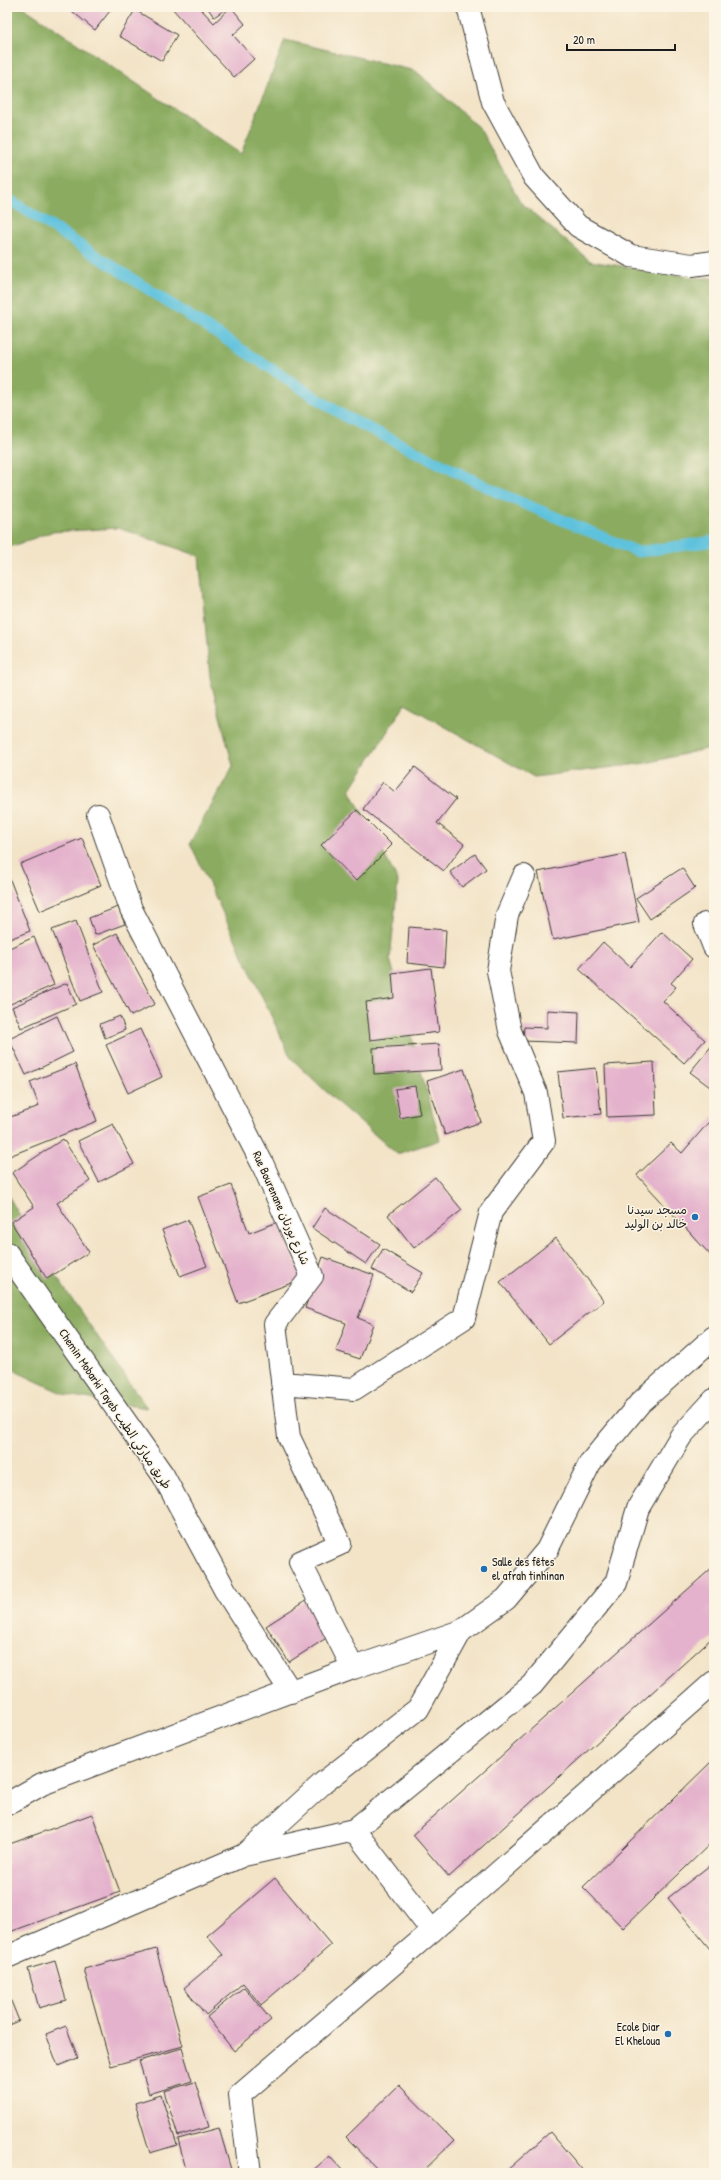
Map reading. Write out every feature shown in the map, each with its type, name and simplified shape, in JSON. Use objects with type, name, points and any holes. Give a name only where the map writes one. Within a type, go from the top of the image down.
[{"type":"street","points":[[468,7],[493,102],[534,177],[578,226],[631,256],[692,265],[714,262]]},
{"type":"street","name":"Rue Bourenane شارع بورنان","points":[[98,815],[131,909],[262,1163],[312,1276],[275,1324],[289,1437],[340,1544],[300,1562],[353,1668]]},
{"type":"street","points":[[282,1383],[354,1390],[464,1318],[491,1212],[544,1142],[536,1093],[510,1031],[498,971],[507,915],[524,876]]},
{"type":"street","points":[[705,924],[714,947]]},
{"type":"street","name":"Chemin Mobarki Tayeb طريق مباركي الطيب","points":[[7,1253],[163,1475],[225,1590],[291,1692]]},
{"type":"street","points":[[7,1804],[42,1784],[353,1668],[461,1631],[506,1599],[547,1550],[590,1462],[640,1403],[714,1337]]},
{"type":"street","points":[[7,1957],[244,1855],[354,1830],[532,1685],[616,1583],[638,1508],[681,1436],[714,1400]]},
{"type":"street","points":[[244,1855],[323,1783],[418,1709],[461,1631]]},
{"type":"street","points":[[250,2173],[240,2095],[432,1931],[714,1682]]},
{"type":"street","points":[[354,1830],[432,1931]]},
{"type":"green space","points":[[7,7],[23,7],[241,154],[285,40],[416,71],[480,129],[521,203],[590,261],[697,278],[714,278],[714,747],[646,763],[534,777],[405,704],[350,790],[398,881],[390,959],[440,1140],[397,1154],[337,1102],[291,1058],[190,843],[233,766],[210,678],[199,556],[119,528],[51,532],[7,548]]},
{"type":"green space","points":[[7,1194],[62,1285],[147,1408],[66,1395],[17,1372],[7,1355]]},
{"type":"building","points":[[67,7],[113,7],[95,30]]},
{"type":"building","points":[[171,7],[199,7],[214,23],[231,7],[245,24],[233,35],[254,59],[234,77]]},
{"type":"building","points":[[207,7],[229,7],[214,17]]},
{"type":"building","points":[[135,10],[177,35],[162,61],[119,36]]},
{"type":"building","points":[[415,767],[456,799],[437,823],[464,844],[444,871],[363,809],[383,782],[395,792]]},
{"type":"building","points":[[357,810],[392,845],[356,881],[321,845]]},
{"type":"building","points":[[82,838],[101,885],[40,911],[20,864]]},
{"type":"building","points":[[475,854],[486,869],[462,887],[450,872]]},
{"type":"building","points":[[625,854],[639,922],[553,940],[538,872]]},
{"type":"building","points":[[682,868],[695,888],[650,919],[636,898]]},
{"type":"building","points":[[7,872],[30,931],[7,940]]},
{"type":"building","points":[[118,907],[125,924],[95,935],[89,918]]},
{"type":"building","points":[[76,921],[103,992],[80,1001],[52,930]]},
{"type":"building","points":[[409,927],[446,930],[444,967],[407,963]]},
{"type":"building","points":[[662,932],[692,959],[671,983],[676,987],[663,1001],[705,1040],[684,1063],[579,969],[603,942],[630,967]]},
{"type":"building","points":[[117,933],[155,1004],[131,1016],[93,945]]},
{"type":"building","points":[[34,937],[54,985],[8,1005],[7,949]]},
{"type":"building","points":[[431,968],[439,1032],[370,1040],[366,1002],[394,998],[392,973]]},
{"type":"building","points":[[67,983],[76,1004],[21,1028],[12,1007]]},
{"type":"building","points":[[547,1010],[579,1012],[578,1043],[523,1041],[524,1027],[547,1028]]},
{"type":"building","points":[[57,1016],[73,1052],[26,1075],[9,1039]]},
{"type":"building","points":[[120,1016],[125,1030],[105,1038],[100,1024]]},
{"type":"building","points":[[140,1029],[162,1077],[128,1093],[106,1045]]},
{"type":"building","points":[[714,1043],[714,1090],[690,1072]]},
{"type":"building","points":[[439,1044],[441,1070],[374,1074],[373,1048]]},
{"type":"building","points":[[654,1062],[656,1115],[607,1117],[605,1065]]},
{"type":"building","points":[[75,1064],[97,1121],[7,1157],[7,1115],[8,1118],[39,1106],[30,1082]]},
{"type":"building","points":[[596,1068],[601,1114],[563,1118],[558,1072]]},
{"type":"building","points":[[464,1069],[481,1122],[445,1135],[427,1081]]},
{"type":"building","points":[[415,1086],[420,1114],[400,1118],[395,1089]]},
{"type":"building","name":"مسجد سيدنا خالد بن الوليد","points":[[714,1116],[714,1259],[637,1175],[671,1143],[682,1153]]},
{"type":"building","points":[[113,1124],[134,1164],[99,1182],[78,1141]]},
{"type":"building","points":[[63,1139],[90,1181],[57,1203],[89,1252],[47,1279],[11,1222],[34,1207],[12,1173]]},
{"type":"building","points":[[435,1177],[462,1210],[414,1248],[388,1215]]},
{"type":"building","points":[[231,1185],[249,1233],[280,1221],[302,1279],[238,1303],[198,1197]]},
{"type":"building","points":[[325,1208],[380,1244],[366,1264],[312,1228]]},
{"type":"building","points":[[188,1220],[207,1266],[180,1276],[162,1230]]},
{"type":"building","points":[[556,1238],[604,1301],[549,1344],[500,1282]]},
{"type":"building","points":[[383,1249],[423,1273],[411,1292],[372,1269]]},
{"type":"building","points":[[323,1257],[374,1275],[358,1318],[373,1324],[360,1359],[336,1351],[346,1323],[305,1308]]},
{"type":"building","points":[[714,1566],[714,1636],[449,1877],[413,1835]]},
{"type":"building","points":[[311,1597],[334,1633],[289,1662],[266,1626]]},
{"type":"building","points":[[714,1759],[714,1840],[623,1928],[583,1887]]},
{"type":"building","points":[[92,1814],[120,1892],[7,1933],[7,1845]]},
{"type":"building","points":[[714,1862],[714,1954],[668,1898]]},
{"type":"building","points":[[275,1878],[331,1945],[261,2005],[243,1983],[206,2015],[184,1988],[223,1955],[207,1936]]},
{"type":"building","points":[[156,1949],[183,2046],[111,2066],[84,1969]]},
{"type":"building","points":[[55,1961],[66,2000],[39,2008],[28,1969]]},
{"type":"building","points":[[244,1987],[271,2020],[234,2051],[207,2017]]},
{"type":"building","points":[[7,1991],[19,2021],[7,2026]]},
{"type":"building","points":[[66,2026],[78,2058],[58,2066],[46,2034]]},
{"type":"building","points":[[182,2048],[192,2081],[149,2094],[139,2061]]},
{"type":"building","points":[[195,2082],[209,2127],[178,2136],[164,2091]]},
{"type":"building","points":[[399,2085],[454,2141],[421,2173],[381,2173],[346,2137]]},
{"type":"building","points":[[161,2095],[177,2145],[150,2153],[135,2103]]},
{"type":"building","points":[[219,2128],[232,2173],[187,2173],[178,2139]]},
{"type":"building","points":[[550,2132],[585,2173],[504,2173]]},
{"type":"building","points":[[329,2156],[345,2173],[310,2173]]},
{"type":"waterway","points":[[7,198],[346,417],[501,494],[638,552],[714,541]]},
{"type":"place","name":"مسجد سيدنا خالد بن الوليد","points":[[695,1217]]},
{"type":"place","name":"Salle des fêtes el afrah tinhinan","points":[[484,1569]]},
{"type":"place","name":"Ecole Diar El Kheloua","points":[[668,2034]]}]
